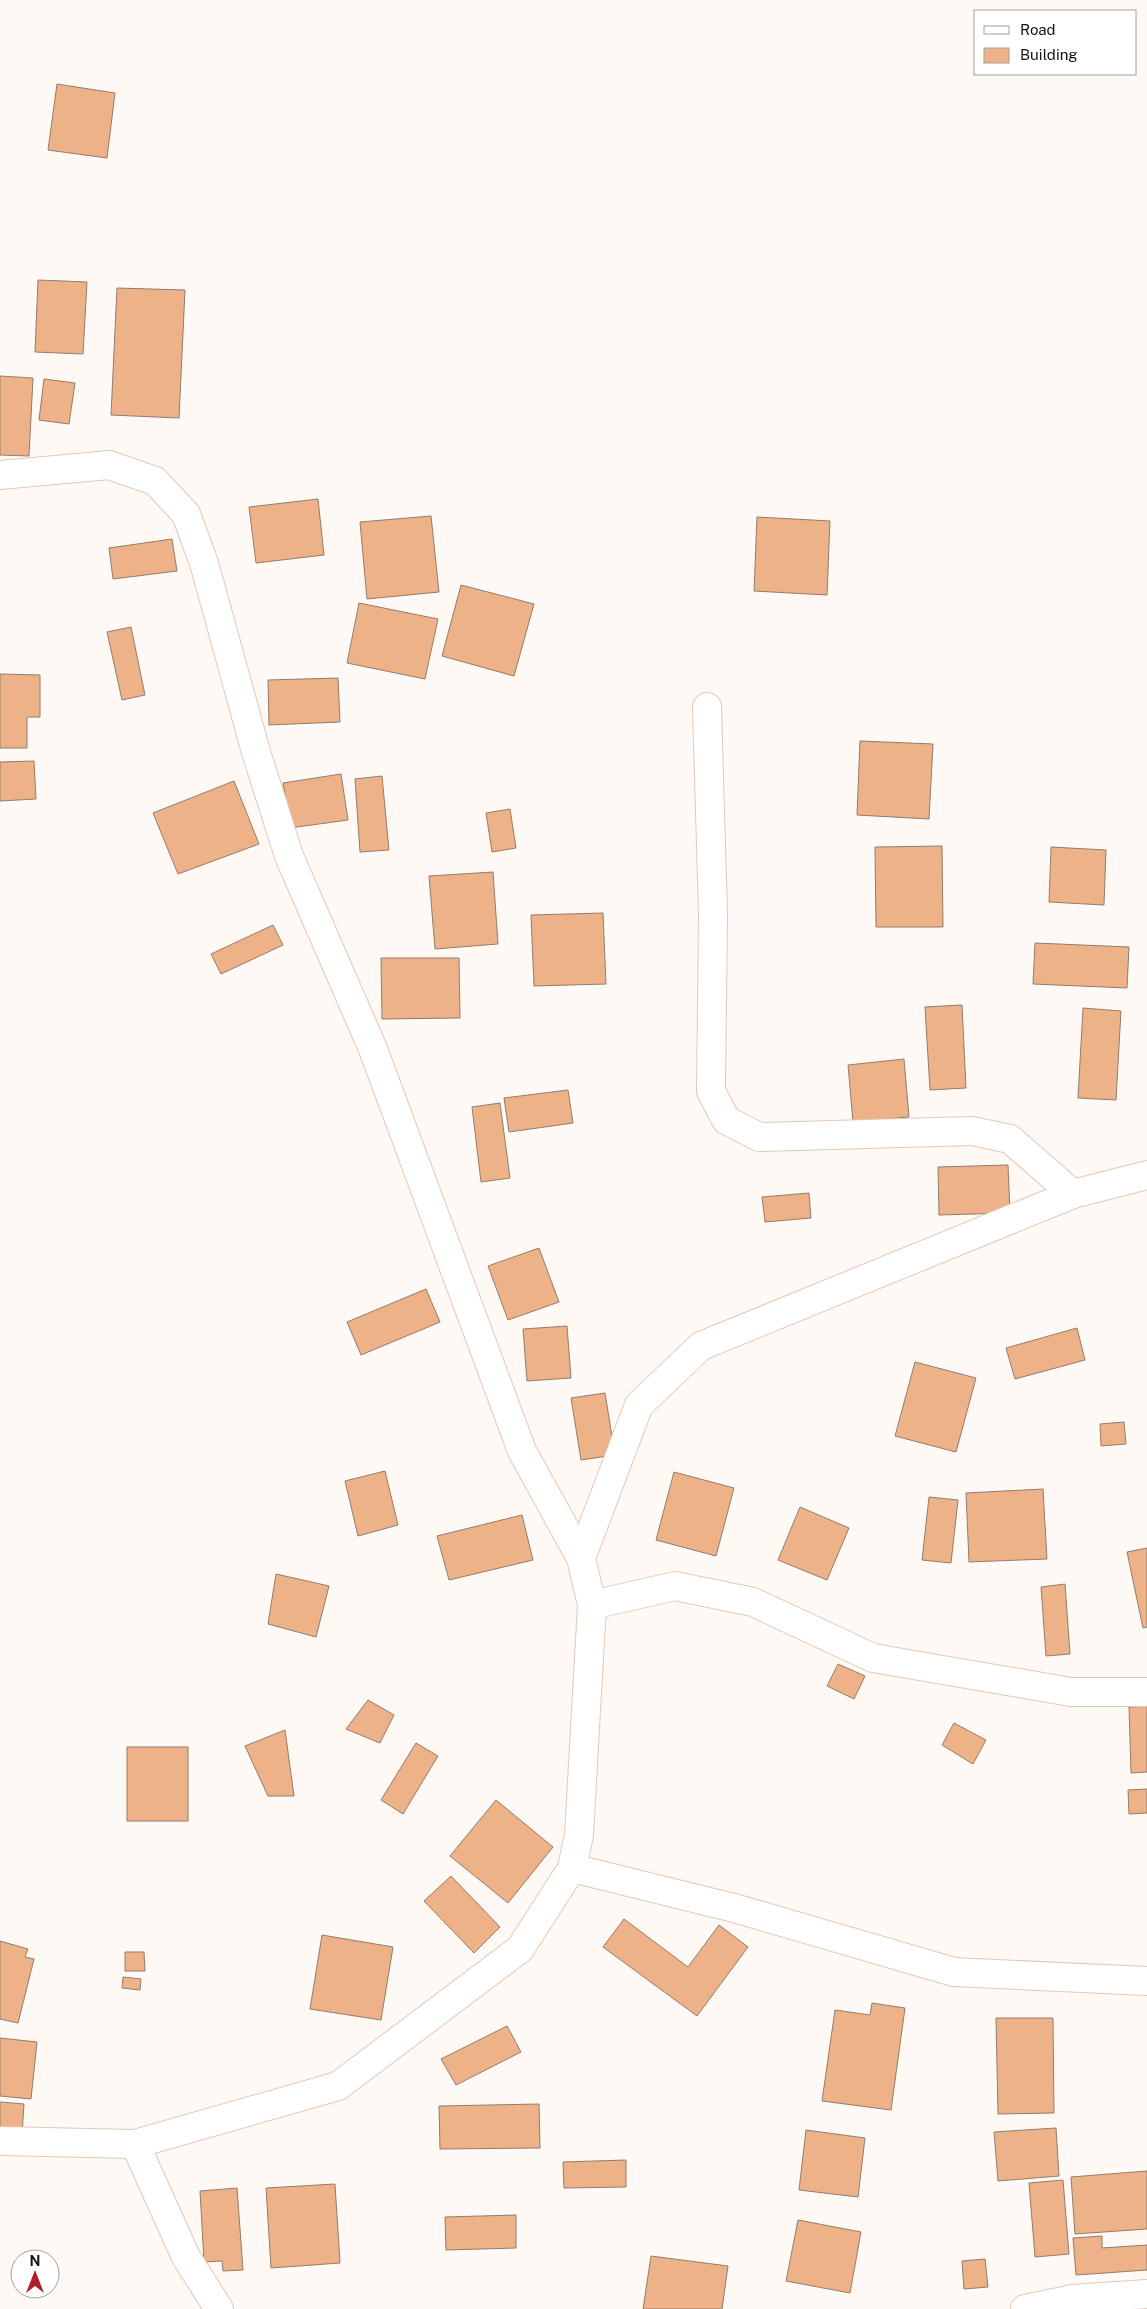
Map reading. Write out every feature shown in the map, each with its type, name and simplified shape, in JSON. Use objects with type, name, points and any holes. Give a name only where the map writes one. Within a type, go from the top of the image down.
[{"type":"street","points":[[0,475],[109,465],[155,482],[186,514],[204,563],[256,752],[289,856],[373,1049],[522,1451],[581,1558],[592,1605],[579,1835],[572,1868],[520,1949],[338,2086],[135,2144],[0,2142]]},
{"type":"street","points":[[707,707],[713,915],[711,1091],[726,1120],[760,1137],[972,1130],[1010,1139],[1073,1194]]},
{"type":"street","points":[[581,1558],[639,1405],[701,1346],[1073,1194],[1147,1174]]},
{"type":"street","points":[[592,1605],[675,1586],[753,1602],[873,1658],[1071,1692],[1147,1692]]},
{"type":"street","points":[[572,1868],[734,1908],[954,1972],[1147,1981]]},
{"type":"street","points":[[135,2144],[186,2257],[219,2309]]},
{"type":"street","points":[[1024,2309],[1073,2299],[1147,2294]]},
{"type":"building","points":[[57,84],[115,93],[107,158],[48,150]]},
{"type":"building","points":[[38,280],[87,282],[83,354],[35,352]]},
{"type":"building","points":[[117,288],[185,290],[179,418],[111,415]]},
{"type":"building","points":[[0,376],[33,378],[29,456],[0,455]]},
{"type":"building","points":[[44,379],[75,383],[69,424],[39,420]]},
{"type":"building","points":[[318,499],[324,555],[256,563],[249,507]]},
{"type":"building","points":[[431,516],[439,592],[367,599],[360,522]]},
{"type":"building","points":[[757,517],[830,521],[827,595],[754,591]]},
{"type":"building","points":[[172,539],[177,571],[113,579],[109,548]]},
{"type":"building","points":[[461,585],[534,604],[514,676],[442,656]]},
{"type":"building","points":[[359,603],[438,619],[425,679],[347,663]]},
{"type":"building","points":[[131,627],[145,695],[122,700],[107,632]]},
{"type":"building","points":[[0,674],[40,675],[40,717],[27,717],[27,748],[0,748]]},
{"type":"building","points":[[338,678],[340,722],[269,725],[268,680]]},
{"type":"building","points":[[860,741],[933,744],[929,819],[857,815]]},
{"type":"building","points":[[34,761],[36,799],[0,801],[0,762]]},
{"type":"building","points":[[341,774],[348,820],[290,828],[283,783]]},
{"type":"building","points":[[382,776],[389,850],[360,852],[355,779]]},
{"type":"building","points":[[234,781],[259,844],[178,874],[153,813]]},
{"type":"building","points":[[510,809],[516,848],[492,852],[486,813]]},
{"type":"building","points":[[942,846],[943,927],[876,927],[875,847]]},
{"type":"building","points":[[1051,847],[1106,850],[1104,905],[1049,902]]},
{"type":"building","points":[[493,872],[498,944],[435,949],[429,876]]},
{"type":"building","points":[[603,913],[606,984],[534,986],[531,915]]},
{"type":"building","points":[[273,925],[283,945],[221,974],[211,954]]},
{"type":"building","points":[[1035,943],[1129,947],[1127,988],[1033,984]]},
{"type":"building","points":[[381,958],[459,958],[460,1018],[382,1019]]},
{"type":"building","points":[[962,1005],[966,1088],[930,1090],[925,1007]]},
{"type":"building","points":[[1083,1008],[1121,1011],[1116,1100],[1078,1098]]},
{"type":"building","points":[[904,1059],[909,1117],[853,1122],[848,1065]]},
{"type":"building","points":[[568,1090],[573,1123],[509,1132],[504,1098]]},
{"type":"building","points":[[500,1103],[510,1178],[481,1182],[472,1107]]},
{"type":"building","points":[[1008,1165],[1010,1213],[939,1215],[938,1167]]},
{"type":"building","points":[[809,1193],[811,1218],[765,1222],[762,1197]]},
{"type":"building","points":[[539,1248],[559,1302],[508,1320],[488,1266]]},
{"type":"building","points":[[426,1289],[440,1322],[361,1355],[347,1322]]},
{"type":"building","points":[[567,1326],[571,1378],[527,1381],[523,1329]]},
{"type":"building","points":[[1077,1328],[1085,1360],[1015,1379],[1006,1348]]},
{"type":"building","points":[[915,1362],[976,1378],[956,1452],[895,1436]]},
{"type":"building","points":[[605,1393],[615,1455],[581,1460],[571,1398]]},
{"type":"building","points":[[1124,1422],[1126,1444],[1101,1446],[1100,1424]]},
{"type":"building","points":[[385,1471],[398,1525],[358,1536],[345,1481]]},
{"type":"building","points":[[674,1472],[734,1488],[716,1556],[656,1540]]},
{"type":"building","points":[[1043,1489],[1047,1559],[969,1562],[966,1493]]},
{"type":"building","points":[[929,1497],[958,1500],[951,1563],[922,1560]]},
{"type":"building","points":[[800,1507],[849,1528],[827,1580],[778,1560]]},
{"type":"building","points":[[522,1515],[533,1560],[449,1580],[437,1536]]},
{"type":"building","points":[[1147,1548],[1147,1627],[1143,1628],[1127,1552]]},
{"type":"building","points":[[276,1574],[329,1586],[316,1637],[268,1624]]},
{"type":"building","points":[[1065,1584],[1070,1654],[1046,1656],[1041,1587]]},
{"type":"building","points":[[838,1664],[865,1676],[854,1699],[827,1686]]},
{"type":"building","points":[[368,1700],[394,1715],[380,1743],[346,1729]]},
{"type":"building","points":[[1147,1706],[1147,1772],[1131,1773],[1129,1707]]},
{"type":"building","points":[[954,1723],[986,1740],[973,1764],[942,1745]]},
{"type":"building","points":[[285,1730],[294,1796],[268,1796],[245,1746]]},
{"type":"building","points":[[416,1743],[438,1756],[403,1814],[381,1800]]},
{"type":"building","points":[[127,1747],[188,1747],[188,1821],[127,1821]]},
{"type":"building","points":[[1147,1789],[1147,1813],[1129,1814],[1128,1790]]},
{"type":"building","points":[[496,1800],[553,1847],[508,1903],[450,1856]]},
{"type":"building","points":[[451,1876],[500,1927],[474,1953],[424,1901]]},
{"type":"building","points":[[624,1919],[688,1967],[719,1925],[748,1947],[697,2016],[603,1947]]},
{"type":"building","points":[[322,1935],[393,1947],[381,2020],[310,2009]]},
{"type":"building","points":[[0,1941],[28,1949],[25,1957],[34,1959],[18,2023],[0,2019]]},
{"type":"building","points":[[125,1952],[144,1952],[145,1971],[125,1971]]},
{"type":"building","points":[[123,1977],[141,1979],[140,1990],[122,1988]]},
{"type":"building","points":[[872,2003],[905,2008],[891,2110],[822,2101],[835,2010],[870,2015]]},
{"type":"building","points":[[996,2018],[1053,2018],[1054,2113],[998,2114]]},
{"type":"building","points":[[507,2026],[521,2052],[456,2085],[441,2059]]},
{"type":"building","points":[[0,2038],[37,2042],[31,2099],[0,2096]]},
{"type":"building","points":[[0,2102],[24,2104],[22,2135],[0,2133]]},
{"type":"building","points":[[539,2104],[540,2148],[440,2149],[439,2106]]},
{"type":"building","points":[[1056,2128],[1059,2176],[998,2181],[994,2132]]},
{"type":"building","points":[[806,2130],[865,2138],[858,2197],[799,2190]]},
{"type":"building","points":[[626,2160],[626,2187],[564,2188],[563,2162]]},
{"type":"building","points":[[1147,2171],[1147,2229],[1075,2234],[1071,2177]]},
{"type":"building","points":[[1063,2180],[1069,2254],[1035,2257],[1029,2183]]},
{"type":"building","points":[[335,2184],[340,2263],[271,2268],[266,2188]]},
{"type":"building","points":[[237,2188],[243,2270],[223,2271],[222,2261],[204,2262],[200,2191]]},
{"type":"building","points":[[516,2215],[516,2248],[446,2250],[445,2217]]},
{"type":"building","points":[[798,2220],[861,2232],[850,2293],[786,2281]]},
{"type":"building","points":[[1102,2236],[1102,2248],[1147,2245],[1147,2270],[1076,2275],[1073,2238]]},
{"type":"building","points":[[651,2256],[728,2266],[722,2309],[643,2309]]},
{"type":"building","points":[[985,2259],[988,2287],[964,2289],[962,2261]]}]
